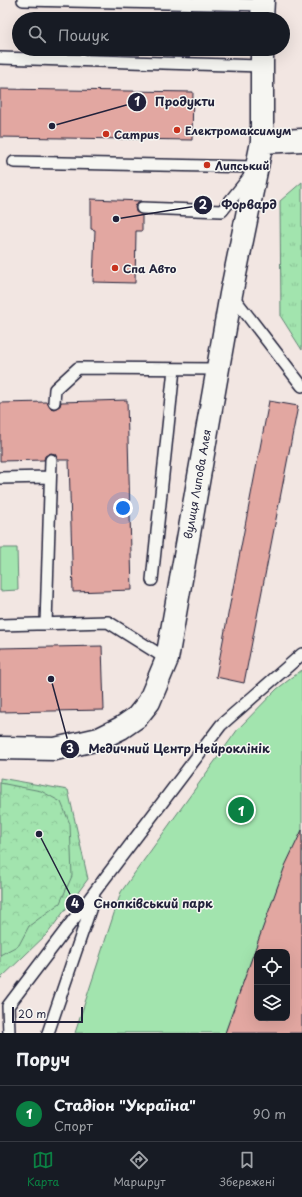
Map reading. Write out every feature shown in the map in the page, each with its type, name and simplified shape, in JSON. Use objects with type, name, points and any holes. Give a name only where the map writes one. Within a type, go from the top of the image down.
[{"type":"street","name":"вулиця Липова Алея","points":[[0,748],[55,749],[99,739],[121,728],[137,717],[149,702],[167,659],[217,370],[262,142],[262,57]]},
{"type":"street","points":[[262,142],[302,140]]},
{"type":"lane","points":[[23,0],[262,8]]},
{"type":"lane","points":[[0,58],[262,57]]},
{"type":"lane","points":[[14,162],[256,167]]},
{"type":"lane","points":[[142,208],[222,211],[256,167]]},
{"type":"lane","points":[[231,294],[302,386]]},
{"type":"lane","points":[[54,402],[55,389],[78,368],[217,370]]},
{"type":"lane","points":[[152,580],[174,369]]},
{"type":"lane","points":[[46,624],[50,460]]},
{"type":"lane","points":[[0,478],[50,477]]},
{"type":"lane","points":[[0,625],[108,622],[167,659]]},
{"type":"lane","points":[[10,1033],[8,1006],[221,725],[302,654]]},
{"type":"lane","points":[[48,1033],[98,888]]},
{"type":"green space","points":[[302,182],[302,350],[281,317],[280,201]]},
{"type":"green space","points":[[0,548],[17,548],[18,590],[0,591]]},
{"type":"green space","points":[[302,670],[302,1033],[75,1033],[121,892],[238,729],[277,689]]},
{"type":"green space","points":[[0,778],[68,790],[88,879],[48,933],[0,979]]},
{"type":"green space","points":[[0,783],[41,791],[61,802],[70,824],[72,876],[60,903],[29,926],[19,945],[0,955]]},
{"type":"building","points":[[0,89],[193,92],[192,140],[0,137]]},
{"type":"building","points":[[91,199],[142,201],[138,202],[135,207],[136,212],[142,215],[142,231],[136,231],[135,283],[93,282],[95,230],[91,229]]},
{"type":"building","points":[[127,400],[132,590],[73,592],[69,460],[58,460],[55,454],[51,453],[45,456],[44,460],[0,461],[0,403],[47,402],[50,408],[54,409],[60,406],[61,402]]},
{"type":"building","points":[[269,401],[298,406],[244,683],[216,677]]},
{"type":"building","points":[[102,646],[104,710],[0,712],[0,648]]},
{"type":"building","points":[[302,830],[302,1033],[225,1033],[254,952],[254,1021],[290,1021],[290,949],[255,949],[285,866]]},
{"type":"place","name":"Продукти","points":[[52,126]]},
{"type":"place","name":"Електромаксимум","points":[[177,130]]},
{"type":"place","name":"Campus","points":[[106,134]]},
{"type":"place","name":"Липський","points":[[207,165]]},
{"type":"place","name":"Форвард","points":[[116,219]]},
{"type":"place","name":"Спа Авто","points":[[115,268]]},
{"type":"place","name":"Медичний Центр Нейроклінік","points":[[51,679]]},
{"type":"place","name":"Стадіон \"Україна\"","points":[[241,810]]},
{"type":"place","name":"Снопківський парк","points":[[39,834]]}]
